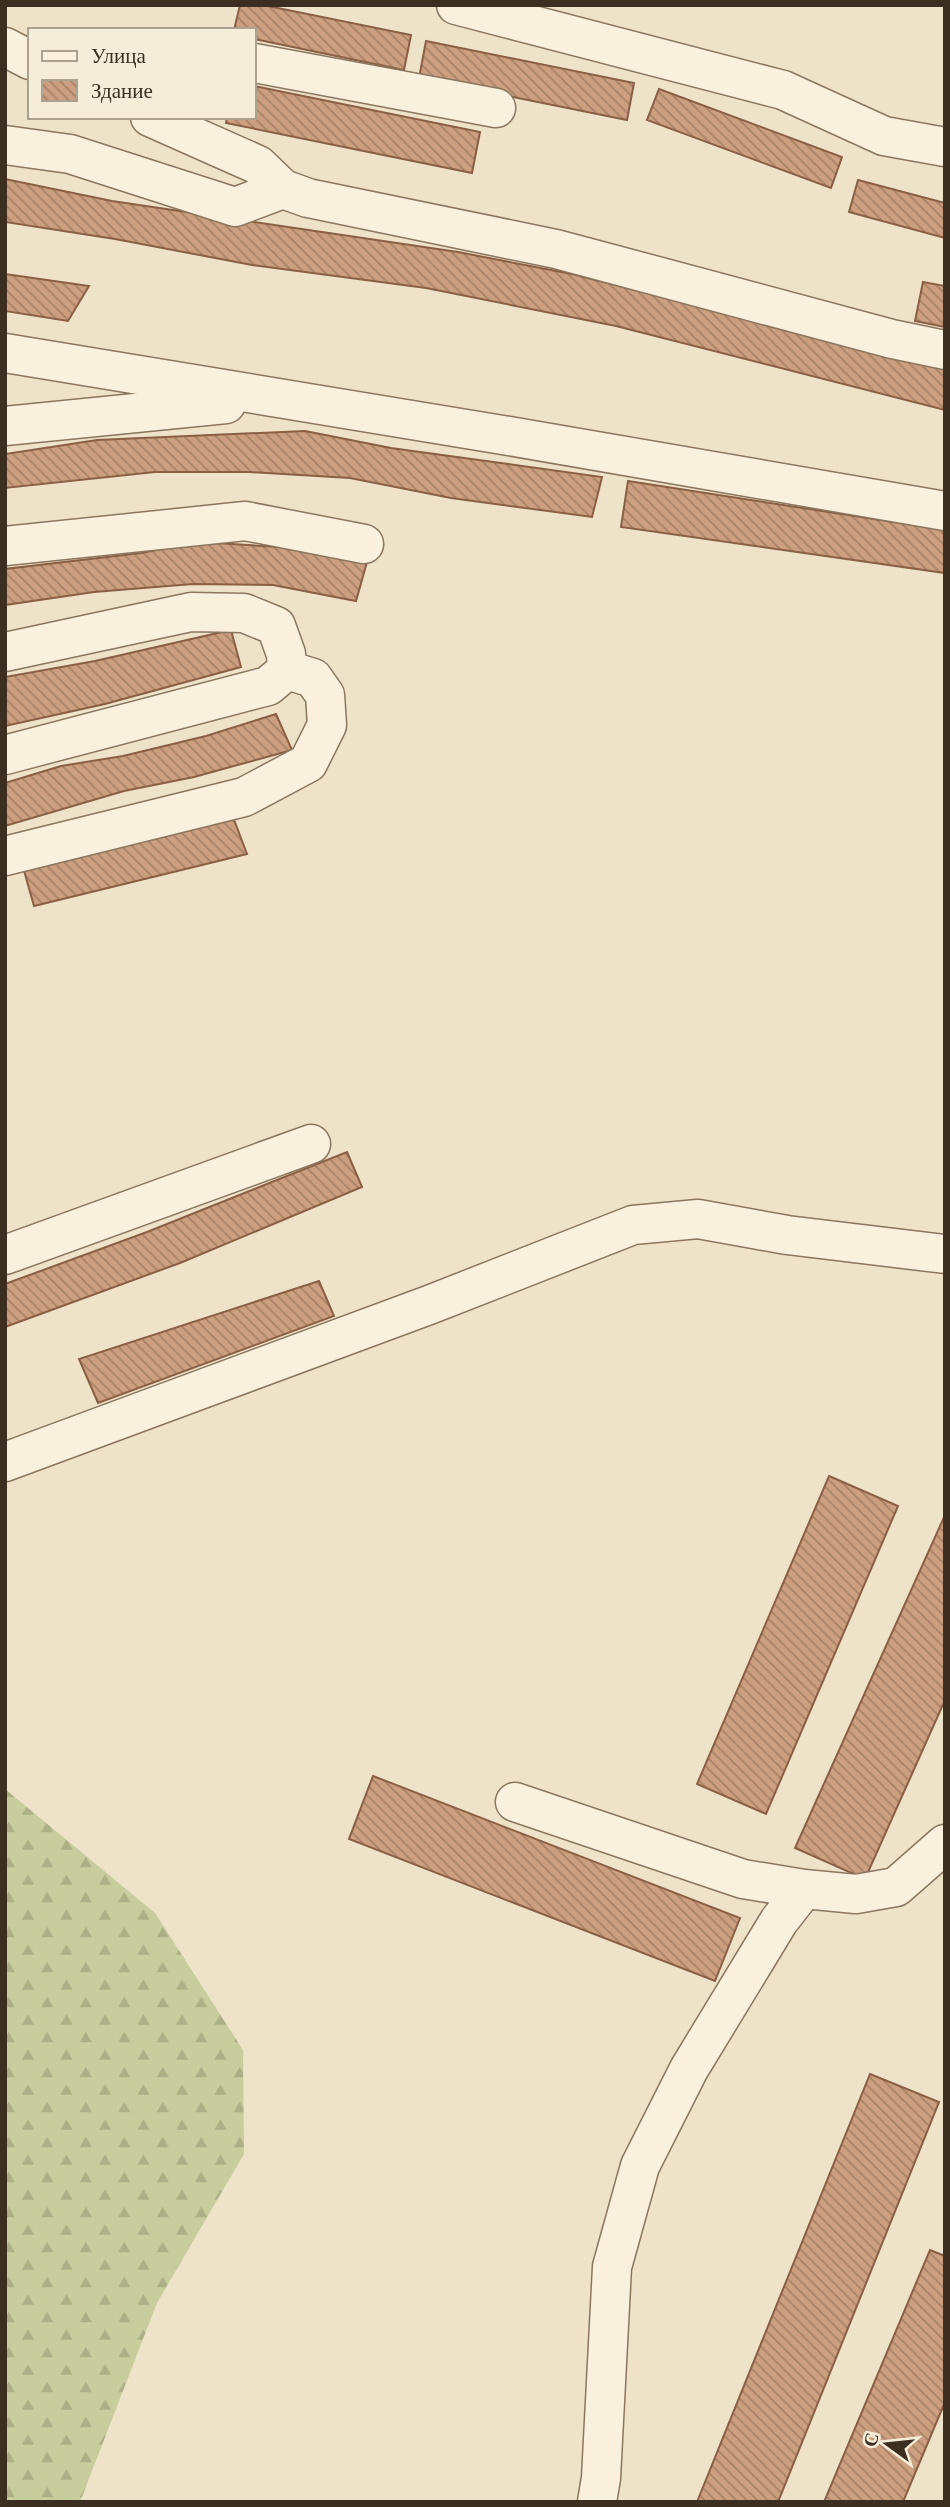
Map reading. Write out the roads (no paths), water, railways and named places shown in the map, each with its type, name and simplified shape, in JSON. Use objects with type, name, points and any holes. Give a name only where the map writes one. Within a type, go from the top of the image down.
[{"type":"street","points":[[456,5],[783,90],[884,136],[945,147]]},
{"type":"street","points":[[5,45],[28,44]]},
{"type":"street","points":[[5,45],[28,59]]},
{"type":"street","points":[[256,64],[496,107]]},
{"type":"street","points":[[154,119],[258,165],[284,189],[308,198],[556,248],[892,339],[945,350]]},
{"type":"street","points":[[5,145],[70,154],[235,207],[284,189]]},
{"type":"street","points":[[5,354],[509,436],[945,511]]},
{"type":"street","points":[[5,426],[276,400]]},
{"type":"street","points":[[5,546],[245,521],[364,544]]},
{"type":"street","points":[[5,652],[191,612],[244,613],[276,625],[286,654],[287,670]]},
{"type":"street","points":[[5,755],[268,687],[287,670]]},
{"type":"street","points":[[5,856],[244,797],[308,763],[327,725],[325,695],[313,678],[287,670]]},
{"type":"street","points":[[5,1255],[312,1144]]},
{"type":"street","points":[[5,1462],[429,1305],[633,1225],[698,1219],[787,1235],[945,1254]]},
{"type":"street","points":[[515,1802],[743,1879],[804,1889],[856,1894],[896,1887],[945,1844]]},
{"type":"street","points":[[597,2502],[601,2478],[612,2267],[640,2166],[689,2069],[779,1921],[804,1889]]}]
